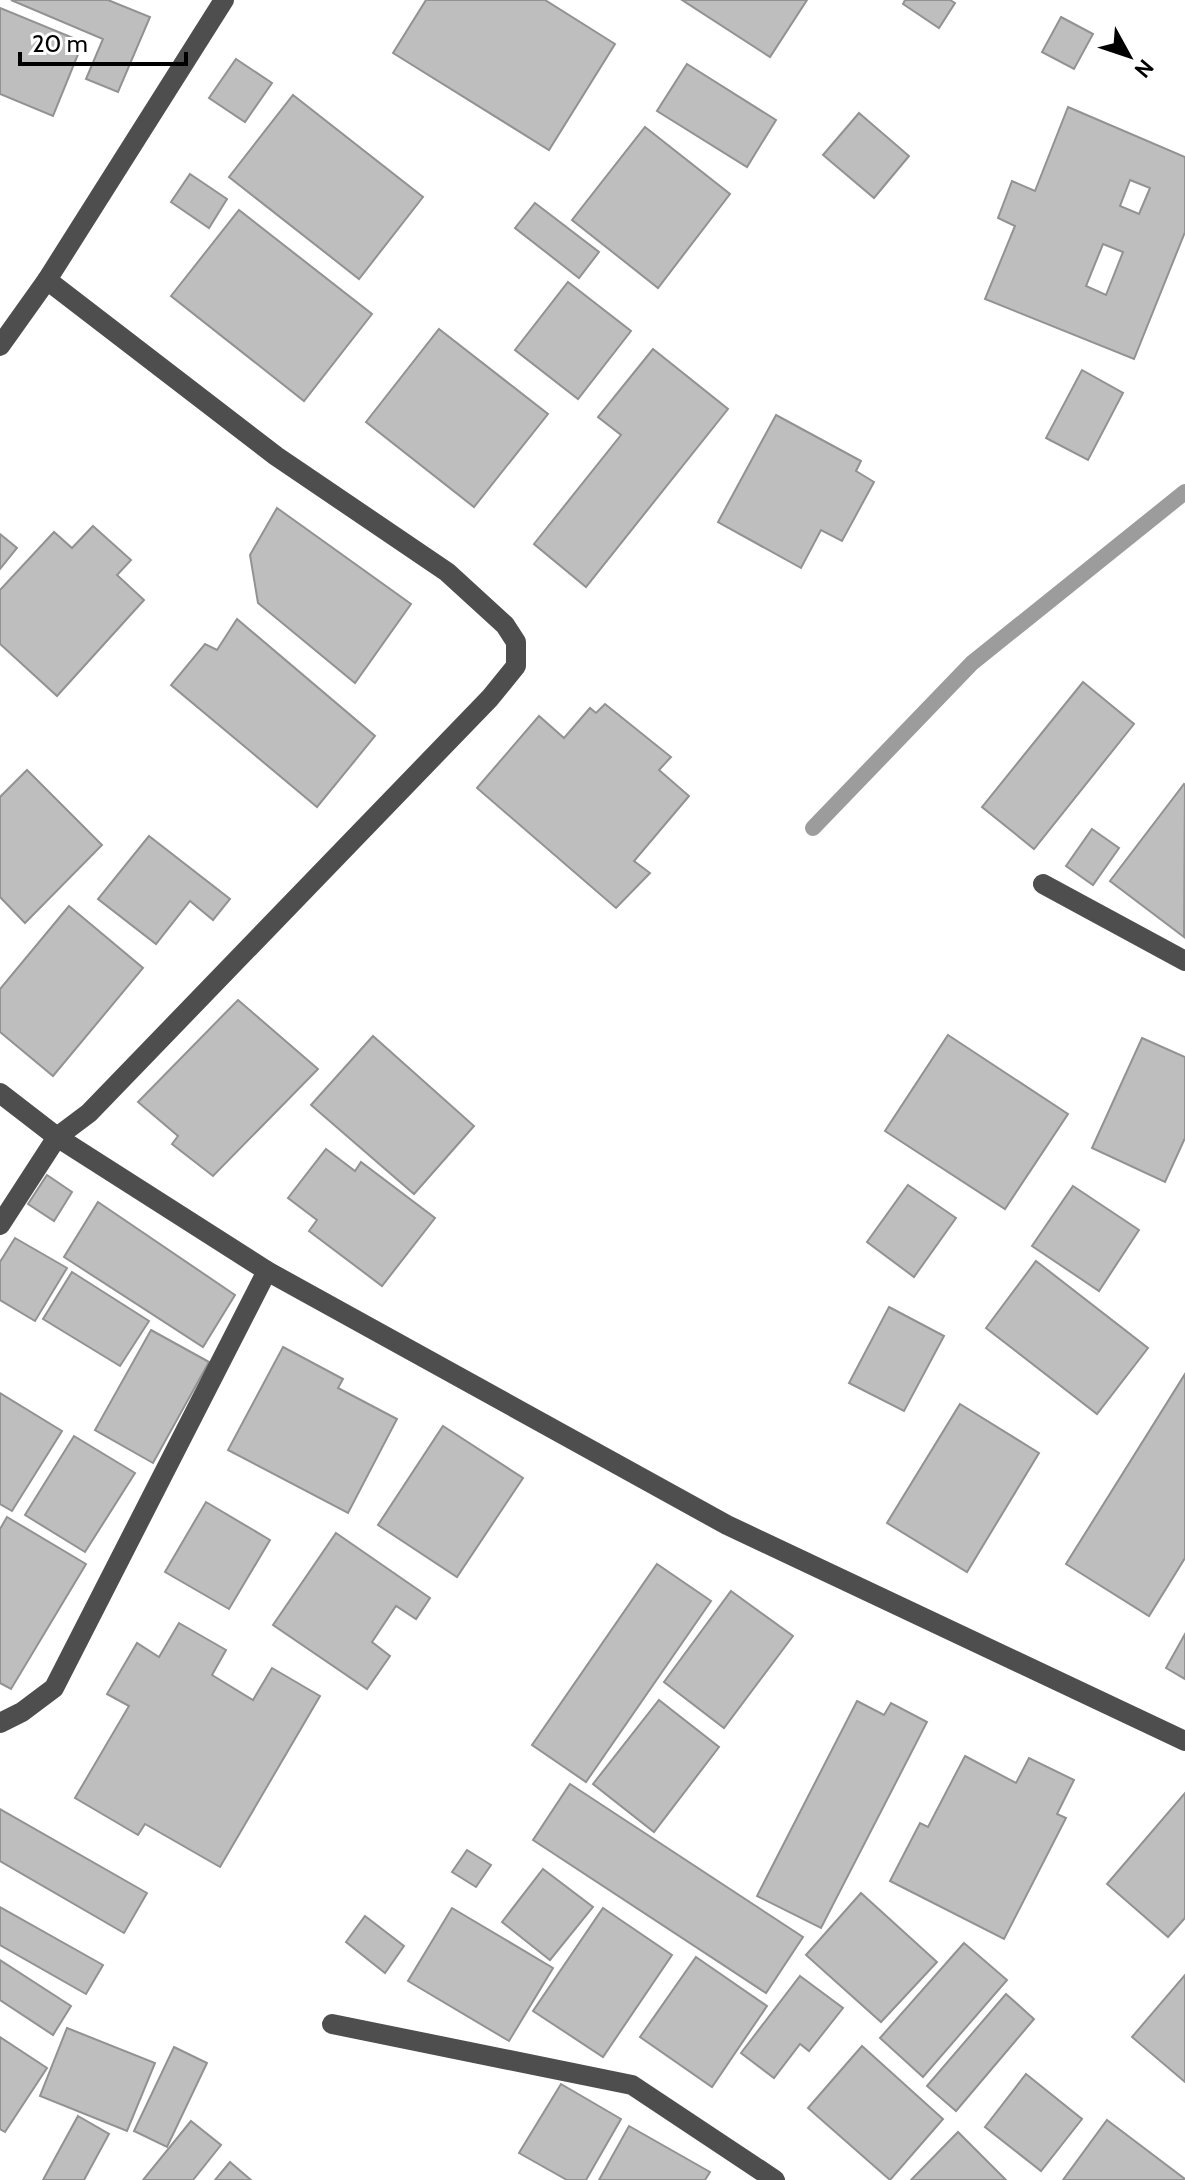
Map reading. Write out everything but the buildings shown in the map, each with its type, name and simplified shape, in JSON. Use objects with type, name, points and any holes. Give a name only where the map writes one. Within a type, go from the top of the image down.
[{"type":"street","points":[[0,346],[47,280],[224,0]]},
{"type":"street","points":[[0,1225],[57,1137],[89,1113],[490,698],[516,666],[516,642],[505,625],[447,572],[276,456],[47,280]]},
{"type":"street","points":[[1043,884],[1185,961]]},
{"type":"street","points":[[0,1093],[57,1137],[267,1271],[727,1525],[1185,1741]]},
{"type":"street","points":[[0,1723],[22,1712],[54,1688],[267,1271]]},
{"type":"street","points":[[332,2024],[632,2085],[775,2180]]},
{"type":"waterway","points":[[813,828],[972,663],[1185,492]]}]
